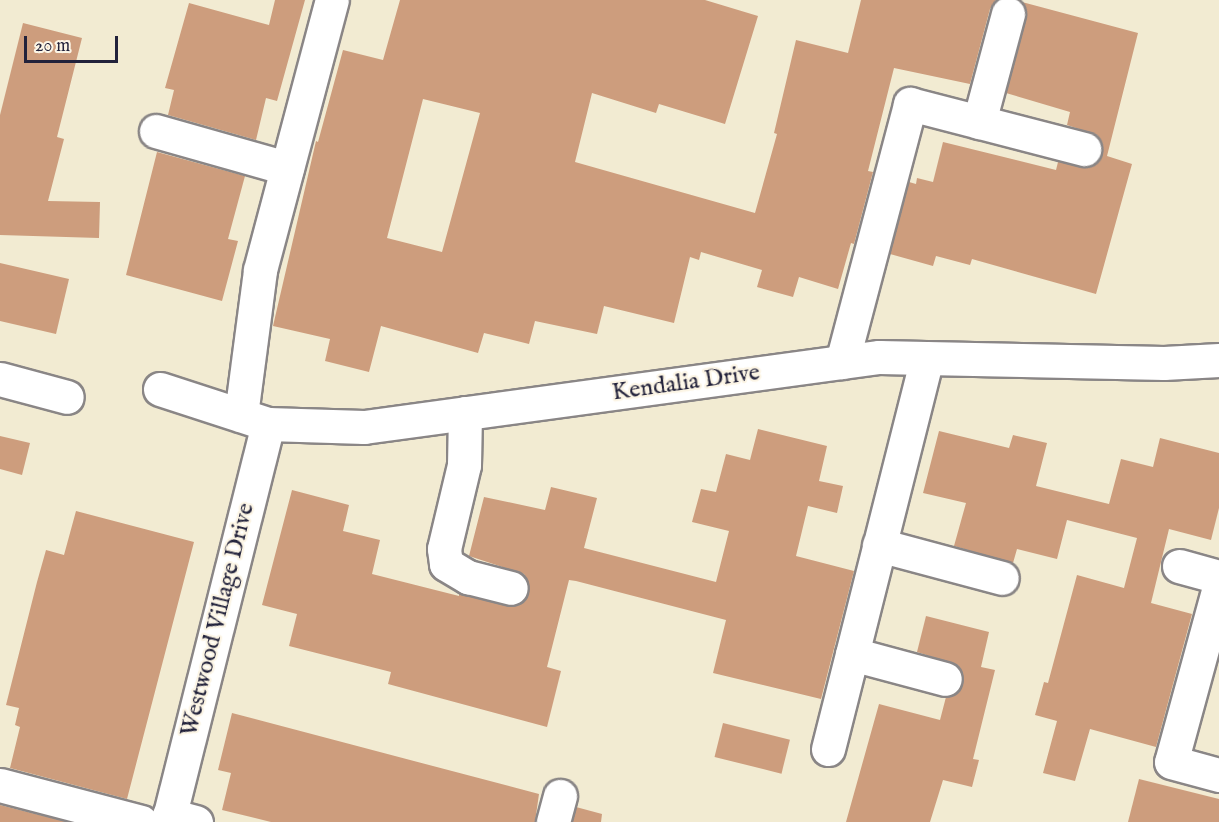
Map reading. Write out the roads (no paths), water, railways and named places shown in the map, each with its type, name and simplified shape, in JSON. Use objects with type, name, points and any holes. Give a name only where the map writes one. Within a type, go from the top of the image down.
[{"type":"street","name":"Westwood Village Drive","points":[[168,820],[254,420],[260,270],[332,0]]},
{"type":"street","points":[[979,122],[1008,14]]},
{"type":"street","points":[[842,362],[910,104],[1084,149]]},
{"type":"street","points":[[156,131],[287,168]]},
{"type":"street","name":"Kendalia Drive","points":[[160,389],[254,420],[364,427],[879,357],[1164,363],[1219,360]]},
{"type":"street","points":[[828,749],[927,358]]},
{"type":"street","points":[[0,379],[67,397]]},
{"type":"street","points":[[465,413],[464,465],[444,549],[446,564],[468,577],[511,588]]},
{"type":"street","points":[[879,545],[1002,578]]},
{"type":"street","points":[[1179,566],[1219,577]]},
{"type":"street","points":[[1219,586],[1213,631],[1171,762],[1219,775]]},
{"type":"street","points":[[852,654],[945,679]]},
{"type":"street","points":[[0,785],[168,820]]}]
